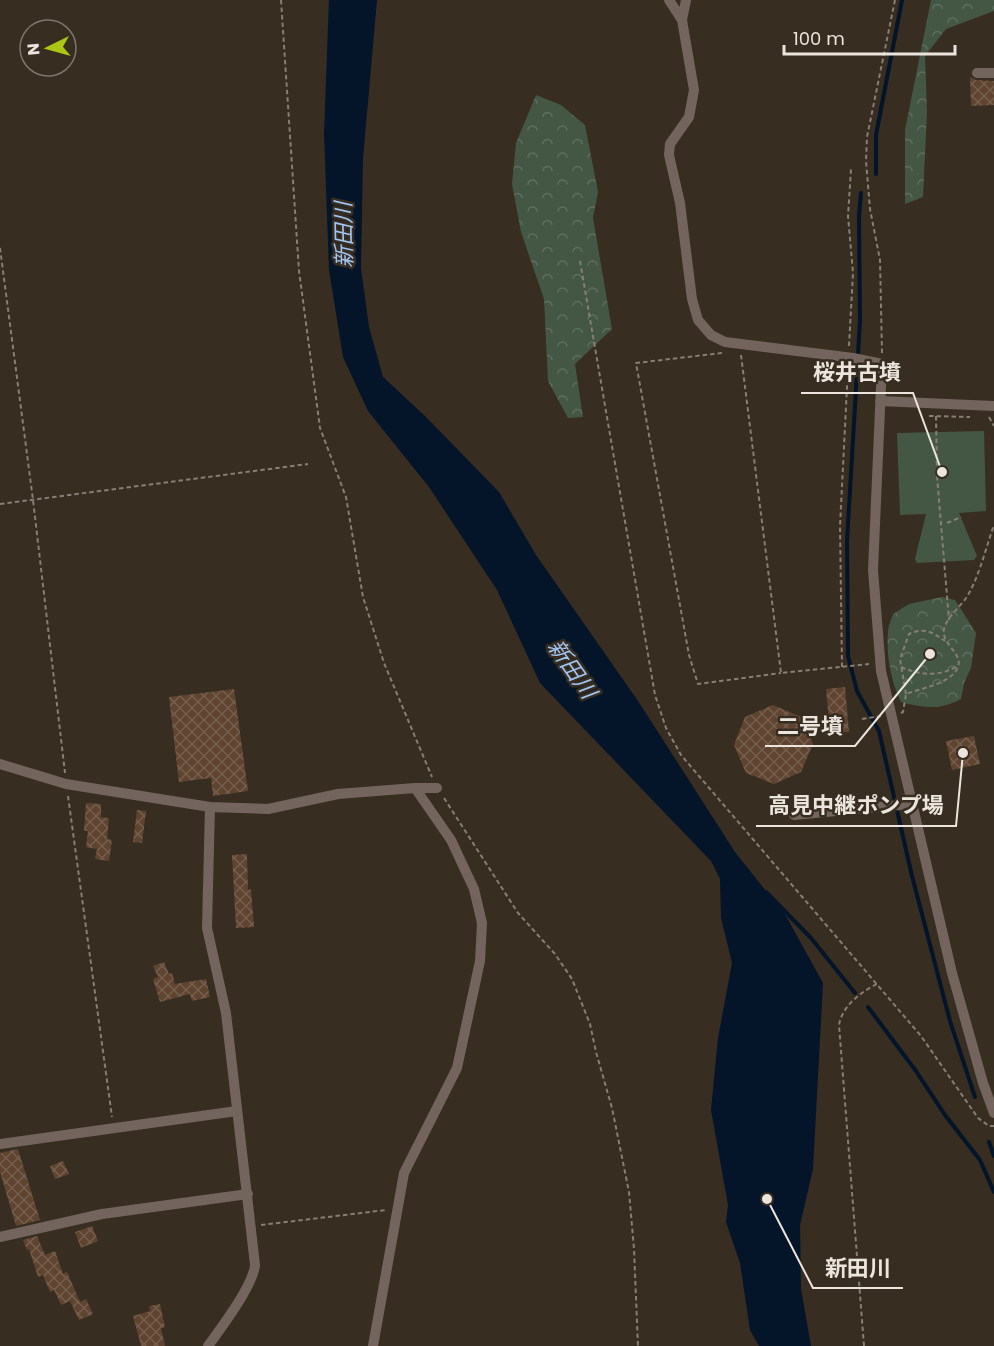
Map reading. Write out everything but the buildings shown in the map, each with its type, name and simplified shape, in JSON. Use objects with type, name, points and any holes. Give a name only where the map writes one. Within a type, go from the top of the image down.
[{"type":"street","points":[[669,0],[682,20]]},
{"type":"street","points":[[686,0],[682,20],[694,90],[689,117],[670,144],[669,155],[680,203],[692,299],[698,320],[711,335],[725,342],[882,364],[873,570],[887,715],[907,804],[952,973],[983,1083],[994,1113]]},
{"type":"street","points":[[977,73],[994,73]]},
{"type":"street","points":[[880,401],[994,406]]},
{"type":"street","points":[[0,764],[66,783],[210,807],[268,809],[338,794],[437,788]]},
{"type":"street","points":[[373,1346],[404,1173],[457,1068],[480,961],[482,923],[474,889],[451,840],[415,788]]},
{"type":"street","points":[[794,815],[907,804]]},
{"type":"street","points":[[208,1346],[242,1294],[255,1269],[226,1013],[207,928],[210,807]]},
{"type":"street","points":[[0,1144],[237,1111]]},
{"type":"street","points":[[0,1237],[102,1214],[248,1194]]},
{"type":"path","points":[[281,0],[299,271],[320,428],[346,497],[363,597],[384,663],[437,788],[518,913],[555,954],[572,979],[585,1008],[612,1108],[629,1192],[638,1346]]},
{"type":"path","points":[[882,364],[882,284],[880,260],[870,209],[866,161],[867,137],[895,0]]},
{"type":"path","points":[[844,666],[840,526],[855,359],[853,273],[848,216],[851,169]]},
{"type":"path","points":[[0,248],[33,500],[66,783],[114,1128]]},
{"type":"path","points":[[580,261],[655,695],[666,728],[681,755],[921,1036],[978,1118],[989,1126],[994,1126]]},
{"type":"path","points":[[781,673],[740,344],[729,352],[636,363],[689,655],[698,684],[867,664]]},
{"type":"path","points":[[929,416],[979,417]]},
{"type":"path","points":[[936,416],[939,494],[949,620]]},
{"type":"path","points":[[994,417],[989,417],[994,426]]},
{"type":"path","points":[[0,504],[308,464]]},
{"type":"path","points":[[947,523],[961,517]]},
{"type":"path","points":[[945,641],[944,630],[968,595],[994,525]]},
{"type":"path","points":[[862,719],[903,712],[906,694],[900,659],[909,634],[918,630],[929,630],[945,641],[958,660],[958,666],[950,676],[906,694]]},
{"type":"path","points":[[901,667],[915,673],[937,675],[958,666]]},
{"type":"path","points":[[864,1346],[839,1025],[841,1015],[846,1008],[877,984]]},
{"type":"path","points":[[250,1226],[383,1209],[397,1215]]},
{"type":"green space","points":[[931,0],[994,0],[994,11],[946,29],[925,56],[927,112],[923,197],[905,204],[905,130]]},
{"type":"green space","points":[[536,95],[561,105],[585,125],[598,192],[593,218],[612,329],[575,364],[583,417],[568,418],[548,381],[544,299],[521,232],[512,184],[516,143]]},
{"type":"green space","points":[[984,431],[986,511],[959,513],[977,556],[974,560],[917,563],[915,559],[926,514],[900,515],[897,433]]},
{"type":"green space","points":[[942,597],[955,600],[976,633],[971,668],[964,683],[961,699],[947,705],[932,707],[901,702],[894,686],[889,659],[888,630],[893,614],[909,604]]},
{"type":"water","points":[[329,0],[377,0],[363,158],[361,268],[369,327],[383,377],[425,416],[499,492],[536,555],[638,701],[735,852],[786,916],[823,983],[813,1169],[800,1225],[801,1289],[811,1346],[759,1346],[750,1330],[740,1263],[726,1222],[728,1205],[711,1110],[718,1038],[732,963],[721,918],[720,879],[711,861],[540,683],[497,590],[429,487],[368,411],[343,357],[329,270],[324,134]]},
{"type":"waterway","points":[[876,174],[876,135],[902,0]]},
{"type":"waterway","points":[[861,193],[859,216],[860,321],[847,541],[848,656],[857,691],[879,731],[912,876],[950,1021],[975,1097]]},
{"type":"waterway","points":[[766,892],[811,938],[855,993]]},
{"type":"waterway","points":[[868,1007],[980,1160],[994,1192]]},
{"type":"waterway","points":[[989,1142],[994,1156]]},
{"type":"place","name":"桜井古墳","points":[[942,472]]},
{"type":"place","name":"二号墳","points":[[930,654]]},
{"type":"place","name":"高見中継ポンプ場","points":[[963,753]]},
{"type":"place","name":"新田川","points":[[767,1199]]}]
